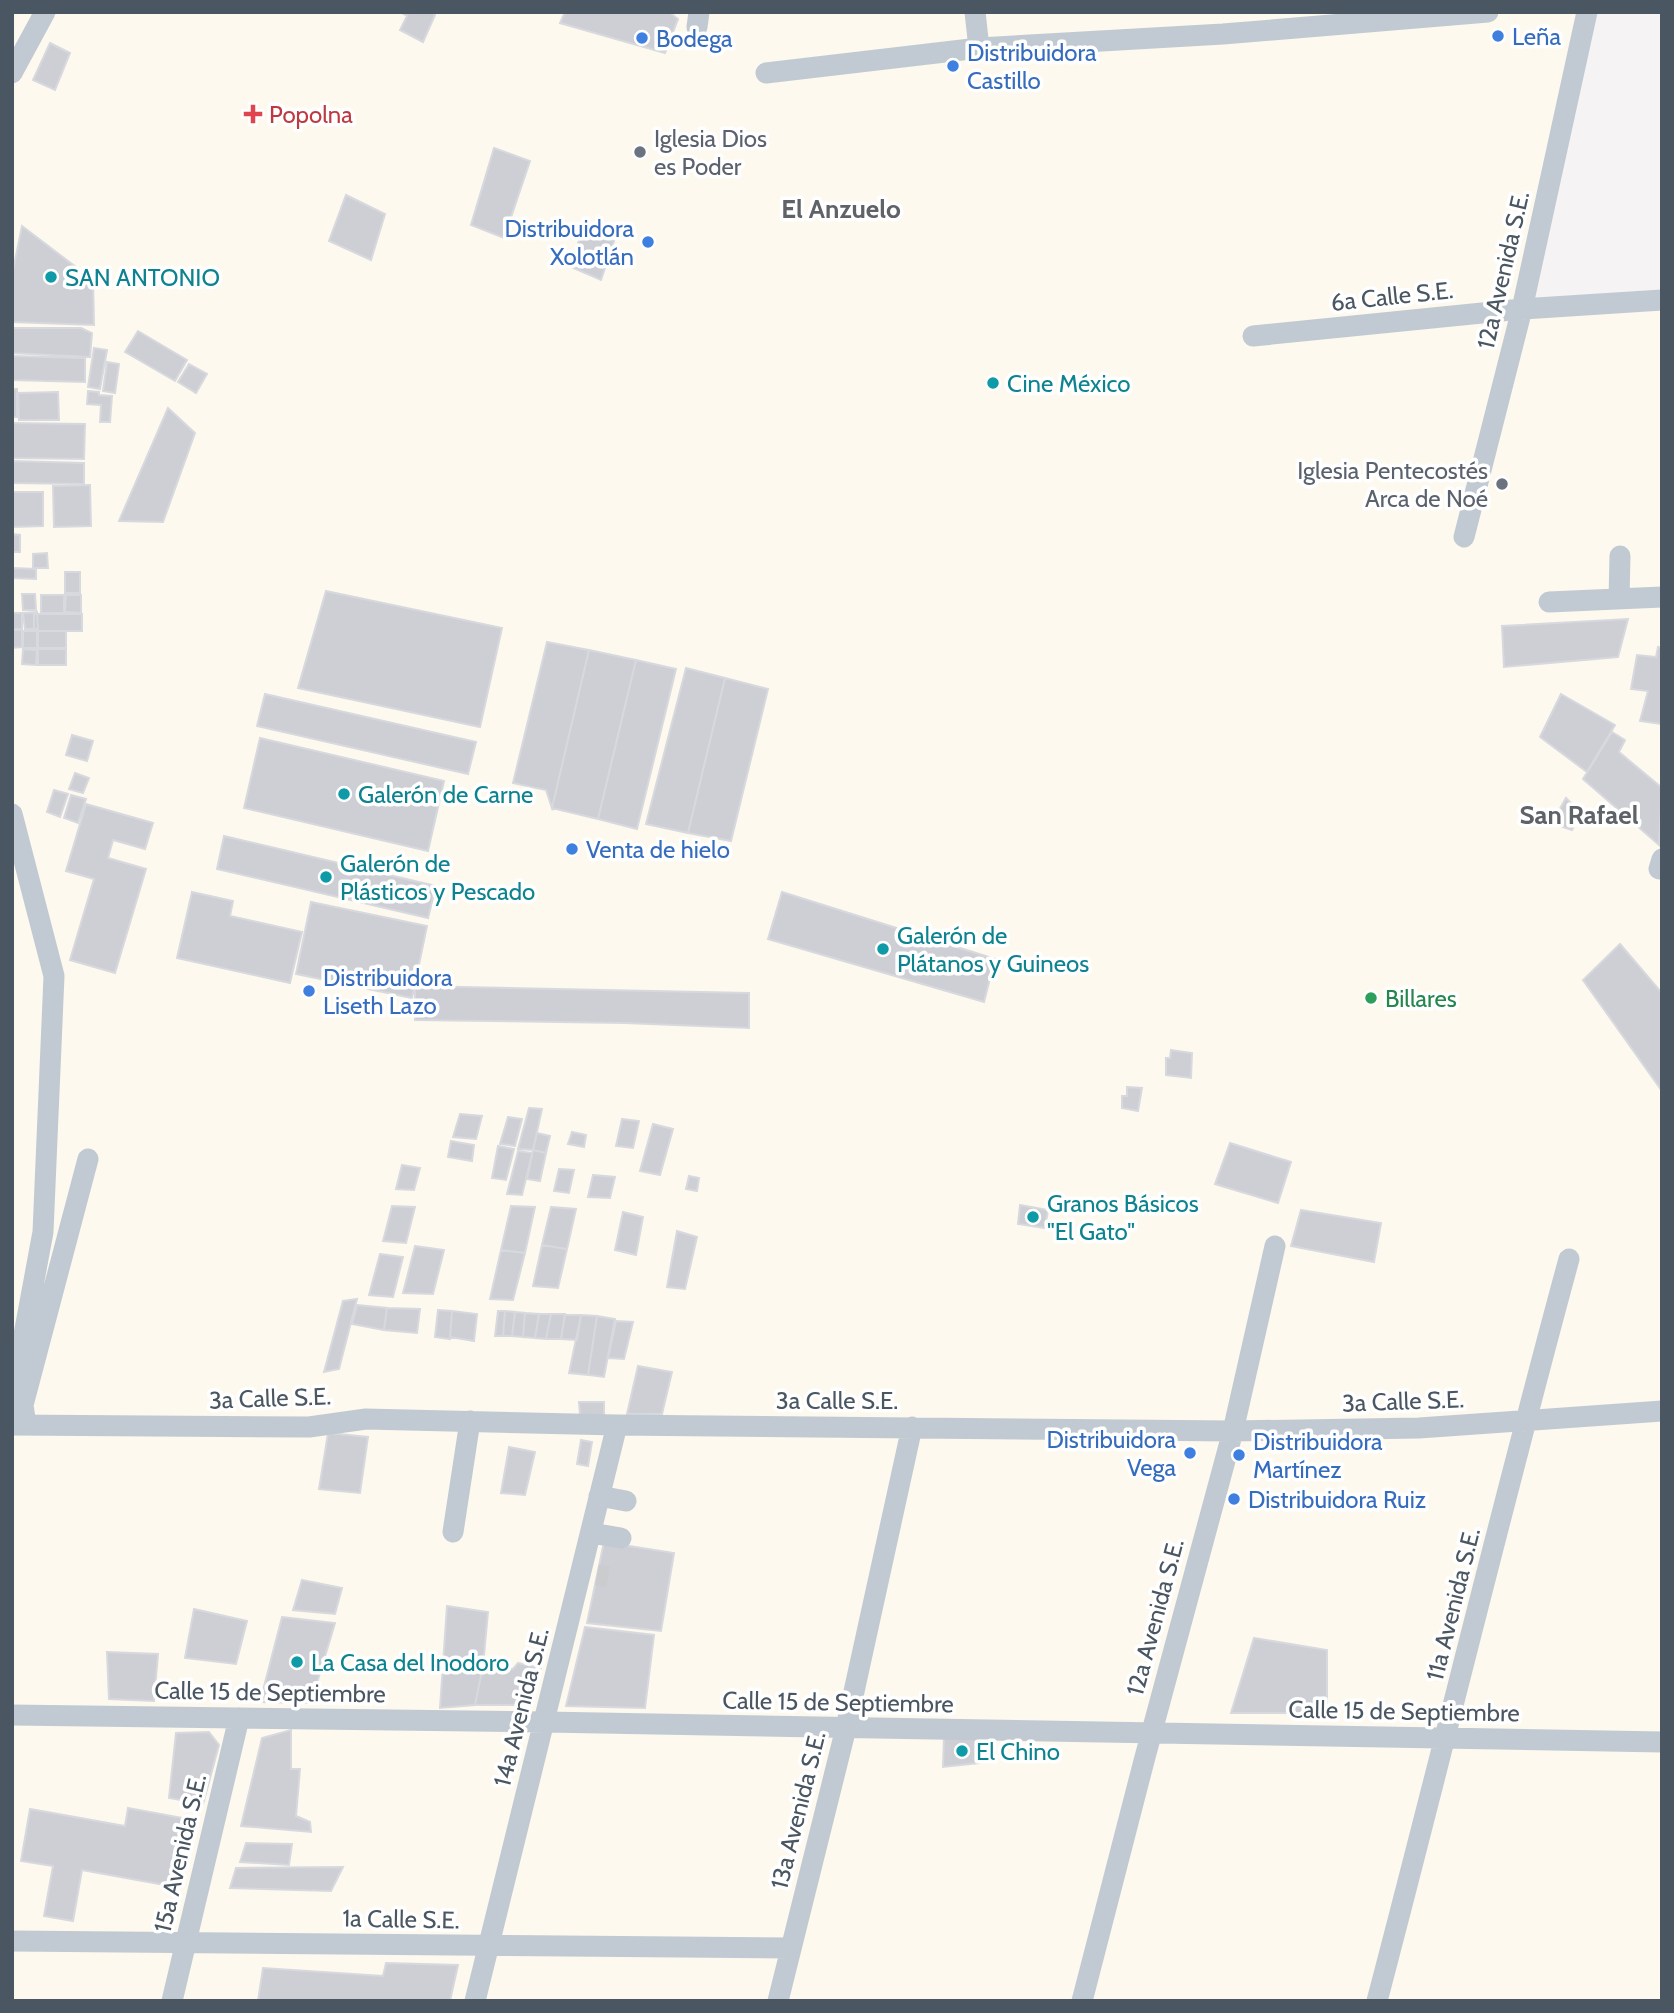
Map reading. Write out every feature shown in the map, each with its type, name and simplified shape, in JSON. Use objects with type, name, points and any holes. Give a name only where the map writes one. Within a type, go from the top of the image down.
[{"type":"street","points":[[12,73],[45,12]]},
{"type":"street","points":[[975,12],[979,48]]},
{"type":"street","points":[[1223,34],[1228,12]]},
{"type":"street","points":[[766,73],[979,48],[1223,34],[1488,12]]},
{"type":"street","name":"12a Avenida S.E.","points":[[1464,537],[1522,309],[1587,12]]},
{"type":"street","name":"6a Calle S.E.","points":[[1253,336],[1522,309],[1662,300]]},
{"type":"street","points":[[1619,599],[1620,556]]},
{"type":"street","points":[[1549,602],[1662,597]]},
{"type":"street","points":[[12,814],[54,976],[43,1232],[12,1399]]},
{"type":"street","points":[[19,1425],[88,1159]]},
{"type":"street","name":"12a Avenida S.E.","points":[[1082,2001],[1233,1432],[1275,1246]]},
{"type":"street","name":"11a Avenida S.E.","points":[[1377,2001],[1569,1259]]},
{"type":"street","name":"3a Calle S.E.","points":[[19,1425],[309,1426],[366,1419],[617,1425],[1233,1432],[1419,1428],[1662,1411]]},
{"type":"street","points":[[453,1532],[470,1420]]},
{"type":"street","name":"14a Avenida S.E.","points":[[475,2001],[511,1834],[545,1722],[591,1533],[596,1485],[617,1425]]},
{"type":"street","name":"13a Avenida S.E.","points":[[778,2001],[846,1728],[912,1427]]},
{"type":"street","points":[[596,1485],[625,1501]]},
{"type":"street","points":[[591,1533],[621,1538]]},
{"type":"street","name":"Calle 15 de Septiembre","points":[[12,1715],[1662,1742]]},
{"type":"street","name":"15a Avenida S.E.","points":[[172,2001],[239,1718]]},
{"type":"street","name":"1a Calle S.E.","points":[[12,1941],[790,1948]]},
{"type":"shaded area","points":[[12,12],[1587,12],[1522,308],[1662,299],[1662,2001],[12,2001]]},
{"type":"building","points":[[400,12],[432,12],[435,15],[423,42],[400,30],[407,16]]},
{"type":"building","name":"Bodega","points":[[565,12],[669,12],[678,19],[665,53],[560,23]]},
{"type":"building","points":[[50,43],[70,53],[55,90],[33,80]]},
{"type":"building","points":[[494,148],[530,161],[504,238],[471,225]]},
{"type":"building","points":[[346,195],[385,214],[371,260],[329,241]]},
{"type":"building","name":"SAN ANTONIO","points":[[22,226],[93,280],[94,325],[12,322],[12,275]]},
{"type":"building","points":[[582,230],[614,241],[601,280],[571,267]]},
{"type":"building","points":[[12,328],[81,328],[92,333],[90,357],[12,353]]},
{"type":"building","points":[[138,331],[187,360],[175,381],[125,352]]},
{"type":"building","points":[[94,348],[107,350],[100,389],[88,387]]},
{"type":"building","points":[[12,356],[85,358],[85,382],[12,380]]},
{"type":"building","points":[[107,362],[119,364],[115,393],[103,391]]},
{"type":"building","points":[[189,364],[207,374],[196,393],[178,382]]},
{"type":"building","points":[[12,389],[17,389],[17,417],[12,417]]},
{"type":"building","points":[[88,391],[112,396],[110,422],[100,422],[101,405],[87,404]]},
{"type":"building","points":[[58,392],[59,420],[19,420],[18,393]]},
{"type":"building","points":[[168,408],[195,433],[163,522],[119,521]]},
{"type":"building","points":[[12,423],[85,424],[84,459],[12,458]]},
{"type":"building","points":[[12,461],[84,463],[84,484],[12,483]]},
{"type":"building","points":[[90,485],[91,526],[54,527],[53,486]]},
{"type":"building","points":[[12,492],[43,492],[43,526],[12,527]]},
{"type":"building","points":[[12,534],[20,535],[20,552],[12,552]]},
{"type":"building","points":[[47,553],[48,568],[33,568],[33,554]]},
{"type":"building","points":[[12,568],[36,569],[36,579],[12,578]]},
{"type":"building","points":[[65,572],[80,572],[80,593],[65,593]]},
{"type":"building","points":[[326,591],[502,628],[480,727],[298,688]]},
{"type":"building","points":[[22,594],[35,594],[36,610],[23,610]]},
{"type":"building","points":[[41,595],[64,595],[64,613],[41,613]]},
{"type":"building","points":[[66,595],[81,595],[81,613],[65,612]]},
{"type":"building","points":[[37,612],[38,629],[25,629],[23,613]]},
{"type":"building","points":[[12,613],[22,613],[22,629],[12,629]]},
{"type":"building","points":[[34,614],[82,614],[82,631],[34,631]]},
{"type":"building","points":[[1628,619],[1618,657],[1504,667],[1502,626]]},
{"type":"building","points":[[12,630],[22,630],[22,647],[12,648]]},
{"type":"building","points":[[23,631],[37,631],[37,648],[23,648]]},
{"type":"building","points":[[38,631],[66,631],[66,648],[38,648]]},
{"type":"building","points":[[547,642],[589,650],[552,808],[546,790],[513,783]]},
{"type":"building","points":[[1658,647],[1662,648],[1662,724],[1640,721],[1648,691],[1631,689],[1637,655],[1656,657]]},
{"type":"building","points":[[23,649],[37,650],[36,665],[22,664]]},
{"type":"building","points":[[38,649],[66,649],[66,665],[38,665]]},
{"type":"building","points":[[589,650],[636,660],[598,819],[552,808]]},
{"type":"building","points":[[636,660],[676,669],[637,829],[598,819]]},
{"type":"building","points":[[686,668],[725,678],[688,833],[646,824]]},
{"type":"building","points":[[725,678],[768,689],[731,841],[688,833]]},
{"type":"building","points":[[265,694],[476,742],[468,774],[257,726]]},
{"type":"building","points":[[1561,694],[1615,725],[1587,772],[1540,737]]},
{"type":"building","points":[[1612,732],[1625,740],[1619,752],[1662,788],[1659,845],[1583,779]]},
{"type":"building","points":[[72,735],[93,741],[87,761],[66,755]]},
{"type":"building","name":"Galerón de Carne","points":[[260,738],[444,781],[428,851],[244,808]]},
{"type":"building","points":[[75,773],[89,778],[83,793],[69,789]]},
{"type":"building","points":[[54,790],[68,794],[60,817],[47,812]]},
{"type":"building","points":[[71,795],[86,799],[78,823],[64,818]]},
{"type":"building","points":[[1566,798],[1581,813],[1572,830],[1557,825],[1563,818],[1556,816]]},
{"type":"building","points":[[86,804],[153,823],[145,849],[113,840],[108,858],[146,869],[115,973],[70,960],[94,879],[66,871]]},
{"type":"building","name":"Galerón de Plásticos y Pescado","points":[[224,836],[436,886],[428,918],[217,869]]},
{"type":"building","points":[[192,892],[233,901],[230,916],[302,932],[290,983],[177,958]]},
{"type":"building","name":"Galerón de Plátanos y Guineos","points":[[782,892],[995,959],[984,1002],[768,939]]},
{"type":"building","points":[[311,902],[427,926],[412,998],[296,974]]},
{"type":"building","points":[[1620,944],[1662,993],[1662,1091],[1583,980]]},
{"type":"building","points":[[415,986],[749,993],[749,1028],[415,1020]]},
{"type":"building","points":[[1171,1050],[1192,1053],[1191,1078],[1166,1075],[1166,1058],[1170,1058]]},
{"type":"building","points":[[1127,1087],[1142,1088],[1138,1111],[1122,1108],[1122,1096],[1127,1096]]},
{"type":"building","points":[[529,1108],[542,1109],[533,1150],[518,1149]]},
{"type":"building","points":[[460,1114],[482,1116],[476,1139],[453,1137]]},
{"type":"building","points":[[508,1117],[522,1119],[515,1146],[500,1144]]},
{"type":"building","points":[[622,1119],[639,1121],[633,1148],[616,1146]]},
{"type":"building","points":[[653,1124],[673,1129],[660,1175],[640,1171]]},
{"type":"building","points":[[572,1132],[586,1135],[584,1147],[568,1144]]},
{"type":"building","points":[[537,1133],[550,1136],[546,1153],[533,1150]]},
{"type":"building","points":[[451,1141],[474,1145],[472,1161],[448,1157]]},
{"type":"building","points":[[1230,1143],[1291,1162],[1278,1203],[1215,1184]]},
{"type":"building","points":[[498,1146],[514,1149],[506,1180],[492,1178]]},
{"type":"building","points":[[533,1150],[522,1195],[507,1194],[518,1151],[532,1153]]},
{"type":"building","points":[[533,1150],[546,1153],[540,1181],[527,1179]]},
{"type":"building","points":[[402,1165],[420,1168],[414,1190],[396,1189]]},
{"type":"building","points":[[559,1169],[574,1170],[569,1193],[554,1191]]},
{"type":"building","points":[[593,1175],[615,1177],[610,1198],[588,1197]]},
{"type":"building","points":[[689,1176],[699,1178],[697,1191],[686,1189]]},
{"type":"building","name":"Granos Básicos \"El Gato\"","points":[[1020,1205],[1048,1210],[1045,1228],[1018,1224]]},
{"type":"building","points":[[392,1206],[415,1207],[406,1243],[383,1241]]},
{"type":"building","points":[[511,1206],[535,1207],[525,1253],[501,1250]]},
{"type":"building","points":[[551,1207],[576,1209],[567,1249],[542,1245]]},
{"type":"building","points":[[1301,1210],[1381,1223],[1374,1262],[1291,1246]]},
{"type":"building","points":[[623,1212],[643,1217],[636,1255],[615,1250]]},
{"type":"building","points":[[677,1231],[697,1237],[685,1289],[667,1287]]},
{"type":"building","points":[[542,1245],[567,1249],[558,1288],[533,1286]]},
{"type":"building","points":[[415,1246],[444,1250],[433,1294],[403,1293]]},
{"type":"building","points":[[501,1250],[525,1253],[513,1300],[490,1299]]},
{"type":"building","points":[[380,1254],[403,1257],[393,1297],[369,1295]]},
{"type":"building","points":[[357,1299],[339,1369],[324,1372],[343,1301]]},
{"type":"building","points":[[357,1305],[387,1308],[384,1330],[352,1324]]},
{"type":"building","points":[[387,1308],[420,1309],[417,1333],[384,1330]]},
{"type":"building","points":[[438,1310],[452,1311],[450,1339],[435,1337]]},
{"type":"building","points":[[452,1311],[477,1314],[474,1341],[450,1337]]},
{"type":"building","points":[[498,1311],[505,1311],[503,1336],[495,1336]]},
{"type":"building","points":[[505,1311],[515,1312],[512,1336],[503,1336]]},
{"type":"building","points":[[515,1312],[525,1313],[523,1337],[512,1336]]},
{"type":"building","points":[[525,1313],[539,1314],[535,1338],[523,1337]]},
{"type":"building","points":[[539,1314],[551,1314],[546,1339],[535,1338]]},
{"type":"building","points":[[551,1314],[565,1314],[561,1339],[546,1339]]},
{"type":"building","points":[[565,1315],[581,1315],[577,1340],[561,1339]]},
{"type":"building","points":[[581,1315],[597,1316],[588,1375],[569,1373]]},
{"type":"building","points":[[597,1316],[615,1319],[604,1377],[588,1375]]},
{"type":"building","points":[[616,1321],[633,1322],[624,1359],[608,1358]]},
{"type":"building","points":[[638,1366],[672,1372],[662,1414],[627,1414]]},
{"type":"building","points":[[579,1402],[604,1402],[604,1416],[580,1415]]},
{"type":"building","points":[[328,1433],[368,1437],[360,1493],[319,1489]]},
{"type":"building","points":[[581,1440],[592,1442],[588,1466],[577,1464]]},
{"type":"building","points":[[509,1447],[535,1452],[525,1495],[501,1493]]},
{"type":"building","points":[[604,1542],[674,1553],[661,1631],[587,1623]]},
{"type":"building","name":"La Casa del Inodoro","points":[[302,1580],[342,1588],[335,1614],[293,1610]]},
{"type":"building","points":[[447,1606],[488,1612],[483,1666],[475,1705],[440,1708]]},
{"type":"building","points":[[194,1609],[247,1621],[236,1664],[185,1658]]},
{"type":"building","name":"La Casa del Inodoro","points":[[282,1617],[335,1623],[311,1703],[260,1702]]},
{"type":"building","points":[[585,1627],[654,1635],[645,1708],[566,1706]]},
{"type":"building","points":[[1254,1638],[1327,1650],[1327,1713],[1231,1713]]},
{"type":"building","points":[[107,1652],[158,1654],[154,1701],[109,1699]]},
{"type":"building","points":[[518,1663],[541,1668],[530,1701],[525,1705],[475,1705],[483,1666],[513,1669]]},
{"type":"building","points":[[291,1730],[291,1769],[300,1769],[296,1816],[310,1822],[311,1832],[241,1826],[262,1738]]},
{"type":"building","points":[[209,1732],[219,1745],[203,1804],[169,1798],[176,1733]]},
{"type":"building","name":"El Chino","points":[[944,1736],[981,1738],[979,1763],[943,1767]]},
{"type":"building","points":[[128,1808],[188,1819],[176,1887],[82,1870],[73,1921],[44,1916],[53,1866],[21,1861],[30,1809],[125,1826]]},
{"type":"building","points":[[246,1843],[292,1844],[289,1865],[240,1862]]},
{"type":"building","points":[[343,1867],[331,1891],[230,1888],[236,1868]]},
{"type":"building","points":[[386,1963],[458,1965],[450,2001],[258,2001],[263,1968],[383,1976]]},
{"type":"tunnel","points":[[597,1575],[608,1577]]},
{"type":"place","name":"Leña","points":[[1498,36]]},
{"type":"place","name":"Bodega","points":[[642,38]]},
{"type":"place","name":"Distribuidora Castillo","points":[[953,66]]},
{"type":"place","name":"Popolna","points":[[253,114]]},
{"type":"place","name":"Iglesia Dios es Poder","points":[[640,152]]},
{"type":"place","name":"Distribuidora Xolotlán","points":[[648,242]]},
{"type":"place","name":"SAN ANTONIO","points":[[51,277]]},
{"type":"place","name":"Cine México","points":[[993,383]]},
{"type":"place","name":"Iglesia Pentecostés Arca de Noé","points":[[1502,484]]},
{"type":"place","name":"Galerón de Carne","points":[[344,794]]},
{"type":"place","name":"Venta de hielo","points":[[572,849]]},
{"type":"place","name":"Galerón de Plásticos y Pescado","points":[[326,877]]},
{"type":"place","name":"Galerón de Plátanos y Guineos","points":[[883,949]]},
{"type":"place","name":"Distribuidora Liseth Lazo","points":[[309,991]]},
{"type":"place","name":"Billares","points":[[1371,998]]},
{"type":"place","name":"Granos Básicos \"El Gato\"","points":[[1033,1217]]},
{"type":"place","name":"Distribuidora Vega","points":[[1190,1453]]},
{"type":"place","name":"Distribuidora Martínez","points":[[1239,1455]]},
{"type":"place","name":"Distribuidora Ruiz","points":[[1234,1499]]},
{"type":"place","name":"La Casa del Inodoro","points":[[297,1662]]},
{"type":"place","name":"El Chino","points":[[962,1751]]},
{"type":"district","name":"El Anzuelo","points":[[841,209]]},
{"type":"district","name":"San Rafael","points":[[1579,815]]}]
